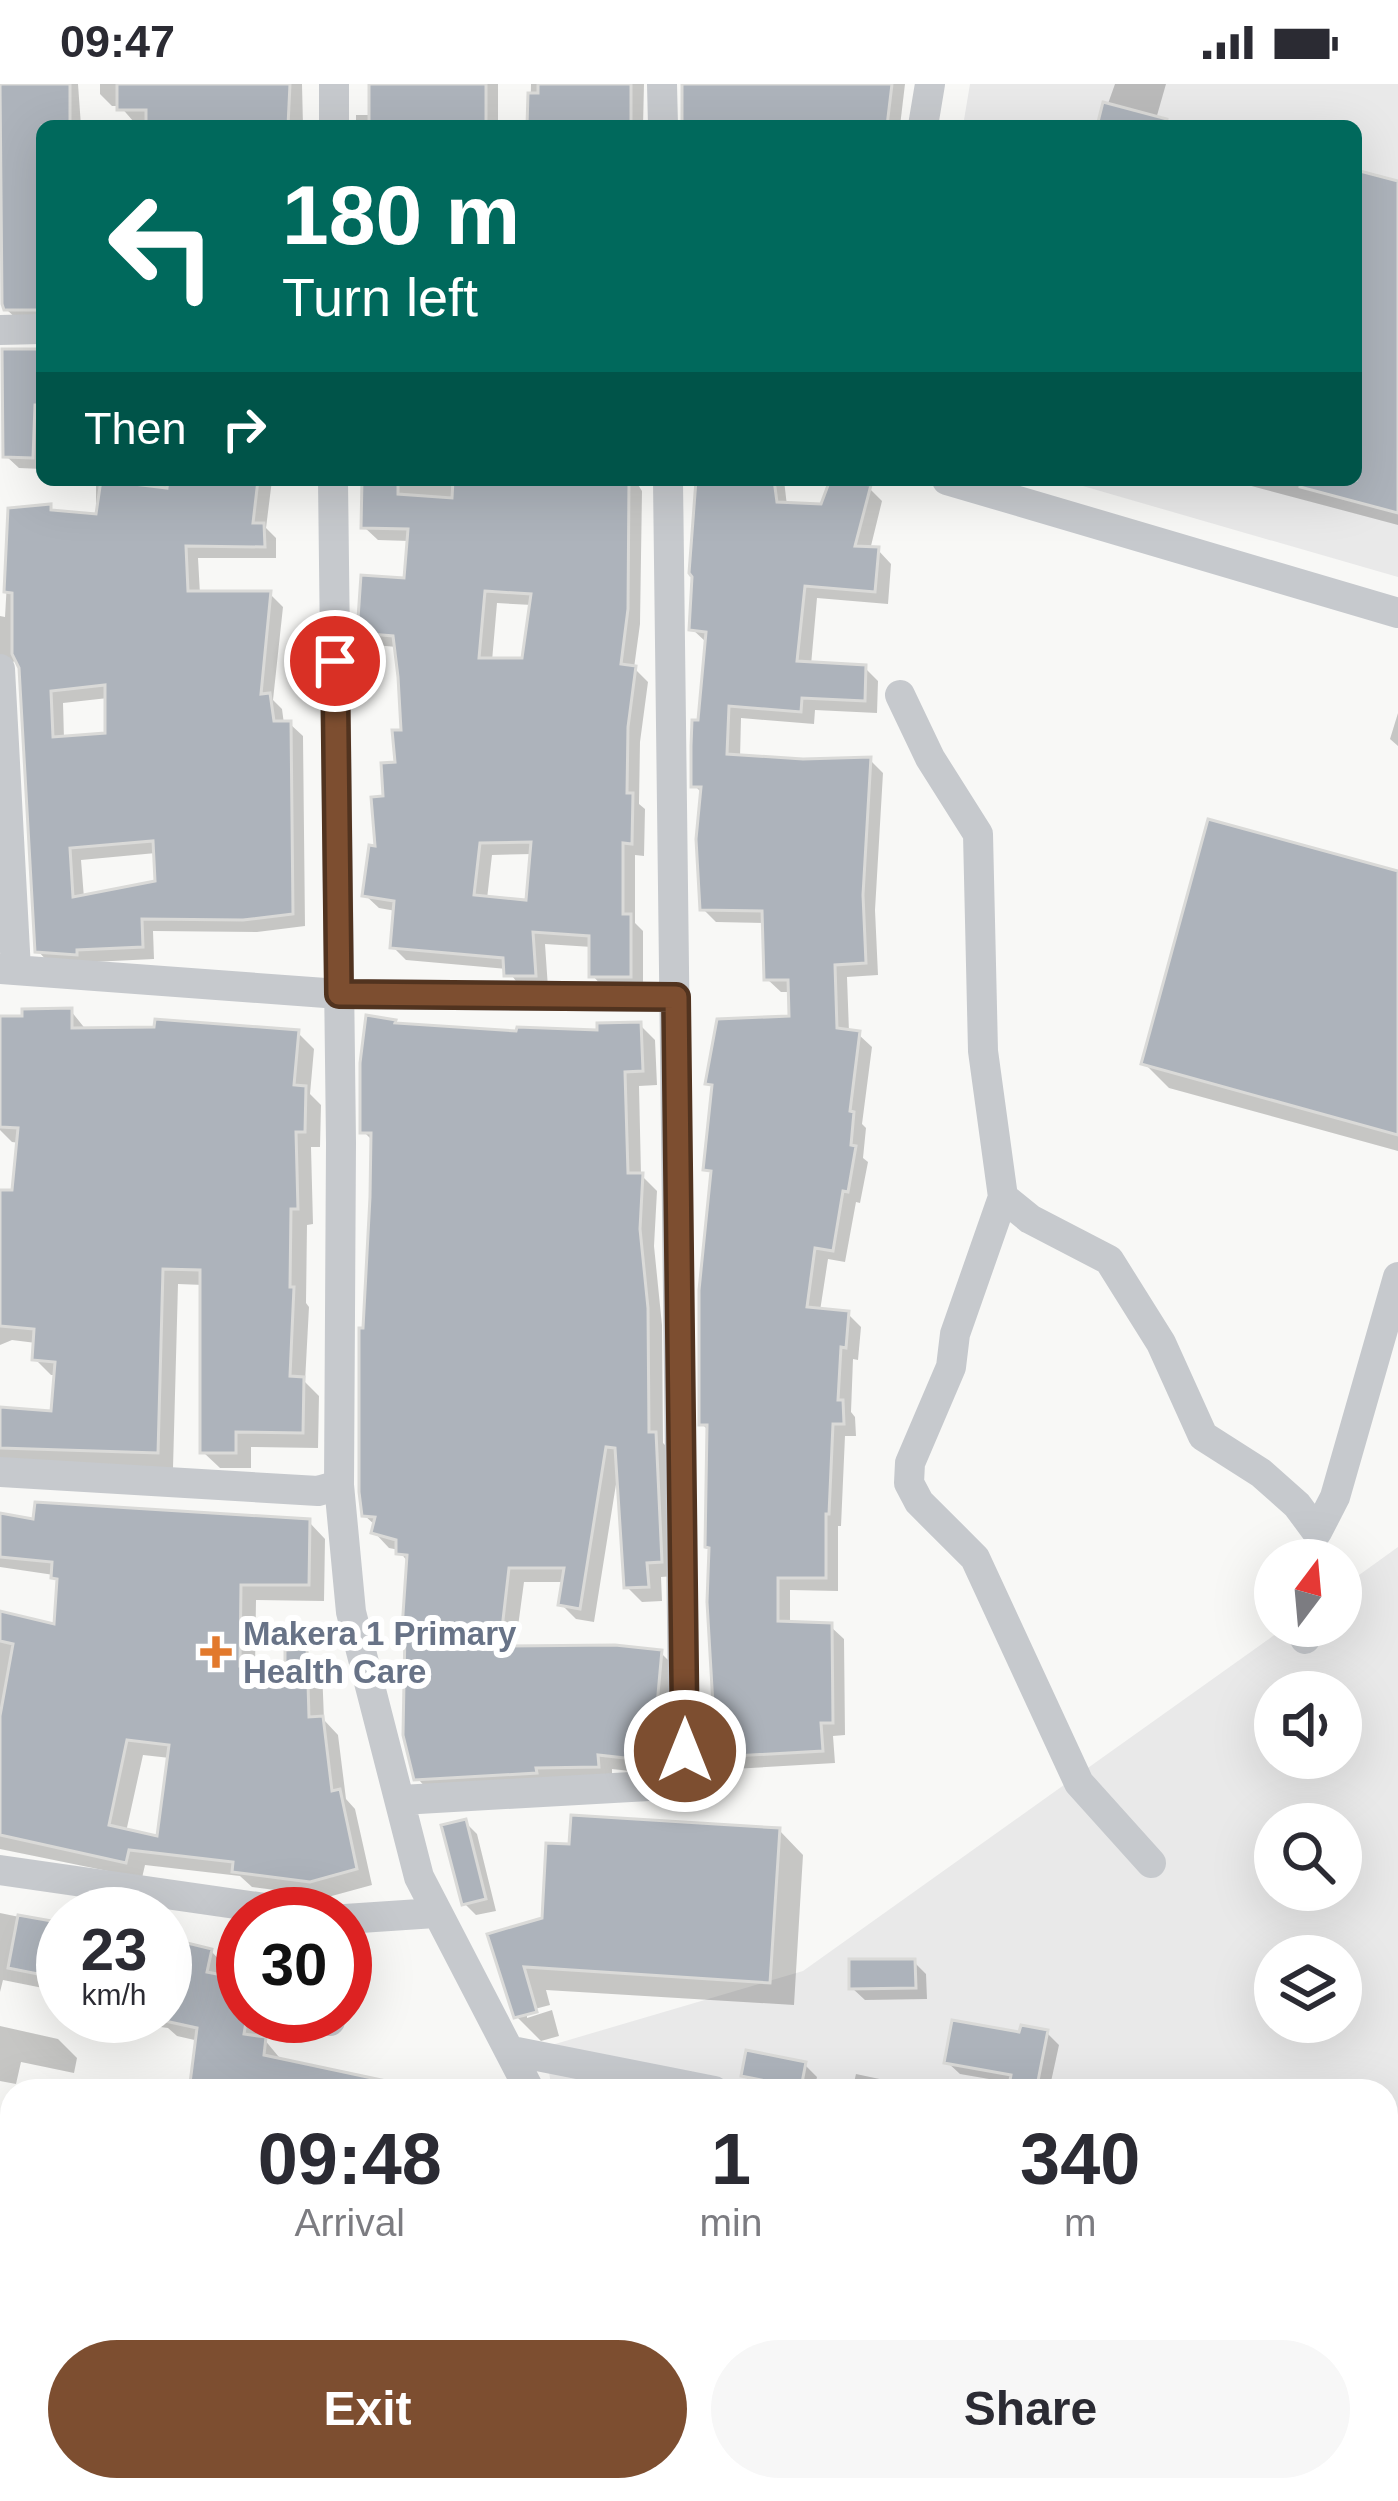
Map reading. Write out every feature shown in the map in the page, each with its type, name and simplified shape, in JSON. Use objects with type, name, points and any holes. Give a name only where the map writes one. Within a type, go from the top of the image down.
[{"type":"street","points":[[334,84],[334,120]]},
{"type":"street","points":[[662,84],[663,120]]},
{"type":"street","points":[[924,120],[930,84]]},
{"type":"street","points":[[0,330],[36,329]]},
{"type":"street","points":[[333,486],[339,1485],[351,1612],[419,1876],[525,2079]]},
{"type":"street","points":[[401,1800],[684,1784],[668,486]]},
{"type":"street","points":[[967,486],[1398,613]]},
{"type":"street","points":[[0,669],[8,970],[339,994],[676,997]]},
{"type":"street","points":[[900,695],[930,758],[978,834],[983,1051],[1003,1198],[955,1334],[951,1367],[910,1463],[909,1483],[919,1502],[975,1558],[1079,1783],[1151,1863]]},
{"type":"street","points":[[1003,1198],[1030,1219],[1109,1260],[1160,1343],[1203,1436],[1261,1473],[1297,1505],[1313,1539]]},
{"type":"street","points":[[1319,1539],[1398,1277]]},
{"type":"street","points":[[0,1472],[318,1491],[339,1485]]},
{"type":"street","points":[[0,1870],[216,1901]]},
{"type":"street","points":[[372,1917],[435,1913]]},
{"type":"street","points":[[512,2051],[653,2079]]},
{"type":"shaded area","points":[[970,84],[1398,84],[1398,577],[1083,486],[1362,486],[1362,120],[964,120]]},
{"type":"shaded area","points":[[1398,1547],[1398,2079],[550,2079],[545,2047],[803,1971],[1258,1647],[1362,1647],[1362,1573]]},
{"type":"building","points":[[0,84],[70,84],[70,120],[36,120],[36,310],[4,310]]},
{"type":"building","points":[[117,84],[290,84],[288,120],[146,120],[146,110],[117,110]]},
{"type":"building","points":[[369,84],[486,84],[486,120],[369,120]]},
{"type":"building","points":[[538,84],[631,84],[631,120],[527,120],[528,93],[538,93]]},
{"type":"building","points":[[682,84],[892,84],[888,120],[682,120]]},
{"type":"building","points":[[1103,102],[1167,119],[1167,120],[1098,120]]},
{"type":"building","points":[[1362,172],[1398,181],[1398,513],[1300,487],[1362,486]]},
{"type":"building","points":[[2,349],[36,349],[33,458],[3,457]]},
{"type":"building","points":[[100,486],[257,486],[253,523],[264,523],[265,547],[186,546],[188,591],[271,591],[261,694],[270,693],[274,721],[291,721],[293,914],[243,920],[142,919],[143,947],[77,950],[77,955],[35,952],[19,668],[12,654],[12,593],[4,592],[8,508],[51,504],[51,510],[96,514]],"holes":[[[105,685],[105,733],[53,737],[51,691]],[[153,841],[155,881],[73,897],[70,848]]]},
{"type":"building","points":[[362,486],[398,486],[398,494],[452,498],[453,486],[629,486],[628,609],[621,664],[636,666],[628,727],[632,844],[623,843],[623,914],[631,914],[631,977],[589,977],[589,936],[533,932],[536,976],[504,976],[503,958],[390,948],[394,901],[362,896],[369,845],[375,846],[371,797],[383,796],[381,763],[395,762],[392,730],[401,730],[393,636],[357,633],[361,575],[404,578],[408,529],[361,528]],"holes":[[[485,591],[531,594],[522,658],[479,658]],[[531,842],[526,900],[474,895],[480,843]]]},
{"type":"building","points":[[696,486],[775,486],[777,502],[821,504],[828,486],[871,486],[855,546],[879,547],[875,592],[805,586],[797,661],[866,665],[865,701],[802,698],[801,712],[729,706],[727,754],[871,757],[863,895],[866,963],[835,965],[837,1028],[860,1031],[850,1111],[854,1112],[851,1145],[856,1146],[833,1251],[815,1248],[807,1307],[849,1311],[838,1400],[843,1400],[844,1424],[833,1424],[826,1578],[778,1578],[778,1621],[832,1623],[833,1723],[821,1723],[823,1751],[716,1757],[707,1602],[709,1548],[705,1547],[707,1425],[699,1425],[699,1290],[711,1171],[703,1170],[712,1085],[705,1084],[717,1019],[789,1016],[788,980],[764,980],[762,911],[700,910],[696,839],[701,787],[691,787],[691,746],[706,632],[689,630]]},
{"type":"building","points":[[1208,819],[1398,871],[1398,1135],[1141,1064]]},
{"type":"building","points":[[72,1008],[72,1028],[154,1027],[155,1019],[299,1030],[294,1085],[306,1086],[305,1132],[296,1132],[298,1209],[291,1209],[290,1376],[304,1377],[303,1433],[236,1432],[236,1453],[200,1453],[200,1270],[163,1269],[158,1453],[0,1448],[0,1407],[51,1411],[55,1362],[32,1360],[34,1329],[0,1326],[0,1190],[12,1190],[18,1128],[0,1127],[0,1016],[22,1016],[22,1009]]},
{"type":"building","points":[[366,1015],[395,1023],[516,1031],[517,1027],[597,1030],[597,1023],[641,1022],[643,1071],[625,1072],[628,1173],[643,1173],[640,1229],[648,1308],[649,1432],[656,1432],[662,1562],[647,1563],[649,1587],[624,1588],[615,1448],[606,1447],[580,1609],[558,1605],[564,1568],[509,1568],[500,1646],[615,1645],[662,1650],[652,1761],[598,1755],[599,1767],[414,1780],[403,1735],[407,1555],[396,1554],[396,1540],[371,1533],[375,1517],[362,1516],[359,1492],[359,1328],[363,1328],[371,1133],[360,1133]]},
{"type":"building","points":[[35,1502],[310,1519],[309,1585],[241,1585],[240,1666],[285,1665],[285,1650],[307,1649],[309,1717],[323,1716],[332,1791],[340,1789],[357,1869],[310,1882],[232,1872],[233,1862],[129,1850],[126,1863],[0,1835],[0,1716],[13,1644],[0,1641],[0,1611],[54,1624],[57,1579],[51,1578],[52,1562],[0,1557],[0,1513],[33,1519]],"holes":[[[127,1740],[169,1745],[157,1836],[109,1825]]]},
{"type":"building","points":[[571,1815],[780,1828],[770,1983],[524,1967],[537,2012],[514,2018],[487,1934],[542,1918],[546,1843],[569,1844]]},
{"type":"building","points":[[466,1819],[486,1899],[462,1905],[441,1825]]},
{"type":"building","points":[[18,1915],[36,1918],[36,1974],[8,1968]]},
{"type":"building","points":[[192,1944],[212,1949],[207,1972],[216,1974],[216,2043],[265,2043],[264,2055],[377,2079],[191,2079],[197,2028],[192,2027]]},
{"type":"building","points":[[849,1959],[915,1959],[916,1988],[849,1989]]},
{"type":"building","points":[[952,2020],[1019,2032],[1021,2025],[1048,2030],[1038,2079],[1010,2079],[1011,2075],[944,2063]]},
{"type":"building","points":[[746,2050],[806,2062],[803,2079],[741,2076]]},
{"type":"place","name":"Makera 1 Primary Health Care","points":[[216,1652]]},
{"type":"route","points":[[335,661],[339,994],[676,997],[685,1751]]}]
